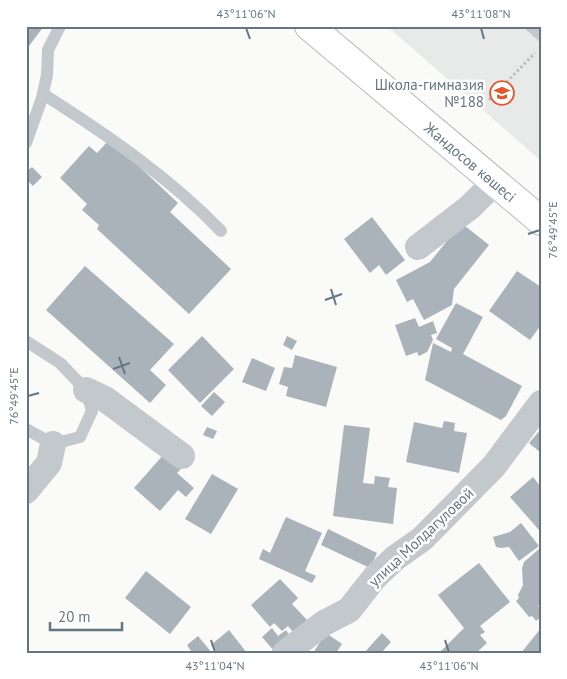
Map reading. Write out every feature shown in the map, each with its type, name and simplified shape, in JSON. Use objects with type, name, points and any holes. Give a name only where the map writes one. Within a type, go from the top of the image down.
[{"type":"main road","name":"Жандосов көшесі","points":[[309,26],[541,221]]},
{"type":"street","points":[[418,247],[470,207],[495,182]]},
{"type":"street","points":[[86,390],[105,399],[182,456]]},
{"type":"street","name":"улица Молдагуловой","points":[[285,653],[324,623],[349,610],[375,577],[395,558],[422,539],[494,466],[541,403]]},
{"type":"street","points":[[26,491],[49,463],[53,444]]},
{"type":"lane","points":[[26,142],[43,94],[47,75],[48,50],[60,26]]},
{"type":"lane","points":[[530,26],[541,35]]},
{"type":"lane","points":[[43,94],[137,158],[198,207],[221,231]]},
{"type":"lane","points":[[26,341],[60,363],[86,390],[92,411],[80,437],[53,444],[26,429]]},
{"type":"path","points":[[489,100],[541,47]]},
{"type":"shaded area","name":"Школа-гимназия №188","points":[[387,26],[541,26],[541,161]]},
{"type":"building","points":[[26,26],[44,26],[26,50]]},
{"type":"building","points":[[110,139],[178,203],[170,212],[231,269],[189,314],[97,229],[99,225],[82,210],[87,204],[60,178],[89,146],[97,153]]},
{"type":"building","points":[[32,167],[42,177],[33,186],[26,179],[26,172]]},
{"type":"building","points":[[372,217],[405,260],[386,275],[379,265],[370,273],[344,239]]},
{"type":"building","points":[[465,226],[489,245],[454,289],[452,305],[424,320],[413,299],[407,302],[396,280],[430,262],[455,231]]},
{"type":"building","points":[[85,266],[174,344],[150,370],[166,385],[150,403],[46,310]]},
{"type":"building","points":[[517,271],[541,287],[541,325],[530,340],[489,311]]},
{"type":"building","points":[[456,303],[483,317],[463,354],[522,386],[506,416],[501,420],[425,380],[433,343],[451,352],[452,348],[436,339]]},
{"type":"building","points":[[415,318],[419,327],[433,321],[437,333],[431,335],[433,340],[427,352],[419,356],[417,352],[406,356],[395,325]]},
{"type":"building","points":[[202,336],[234,369],[200,403],[168,370]]},
{"type":"building","points":[[287,336],[297,341],[292,350],[283,345]]},
{"type":"building","points":[[295,355],[337,367],[326,407],[286,396],[288,387],[279,384],[284,367],[292,368]]},
{"type":"building","points":[[252,358],[275,368],[266,391],[242,382]]},
{"type":"building","points":[[214,392],[225,402],[212,416],[201,406]]},
{"type":"building","points":[[444,421],[455,423],[454,431],[467,433],[459,473],[406,462],[414,422],[442,428]]},
{"type":"building","points":[[344,425],[370,428],[363,483],[374,484],[375,476],[390,478],[388,487],[397,488],[393,524],[333,516]]},
{"type":"building","points":[[207,427],[217,431],[213,439],[203,435]]},
{"type":"building","points":[[541,429],[541,453],[529,443]]},
{"type":"building","points":[[164,454],[181,469],[177,473],[194,488],[186,497],[178,490],[160,511],[134,488]]},
{"type":"building","points":[[212,474],[238,489],[211,534],[185,519]]},
{"type":"building","points":[[533,477],[541,487],[541,528],[539,530],[510,497]]},
{"type":"building","points":[[286,517],[322,533],[305,571],[316,576],[312,583],[259,559],[263,549],[270,553]]},
{"type":"building","points":[[521,523],[539,546],[519,561],[509,547],[496,547],[493,537],[510,532]]},
{"type":"building","points":[[328,529],[377,553],[370,568],[321,545]]},
{"type":"building","points":[[539,549],[541,551],[541,603],[538,606],[541,609],[541,617],[536,621],[532,616],[529,617],[516,601],[519,598],[518,595],[523,585],[522,568],[524,562]]},
{"type":"building","points":[[479,563],[510,602],[480,626],[485,632],[480,635],[487,643],[476,653],[439,653],[464,628],[438,595]]},
{"type":"building","points":[[146,571],[191,607],[170,634],[125,598]]},
{"type":"building","points":[[280,579],[298,598],[292,604],[308,621],[294,633],[288,626],[282,631],[274,623],[270,627],[251,605]]},
{"type":"building","points":[[272,628],[278,636],[286,630],[292,639],[275,652],[262,637]]},
{"type":"building","points":[[541,628],[541,653],[521,653]]},
{"type":"building","points":[[229,630],[247,653],[218,653],[211,645]]},
{"type":"building","points":[[326,633],[342,644],[336,653],[313,653]]},
{"type":"building","points":[[382,633],[391,642],[381,653],[364,653]]},
{"type":"building","points":[[198,636],[212,653],[189,653],[191,651],[187,645]]},
{"type":"place","name":"Школа-гимназия №188","points":[[502,93]]}]
